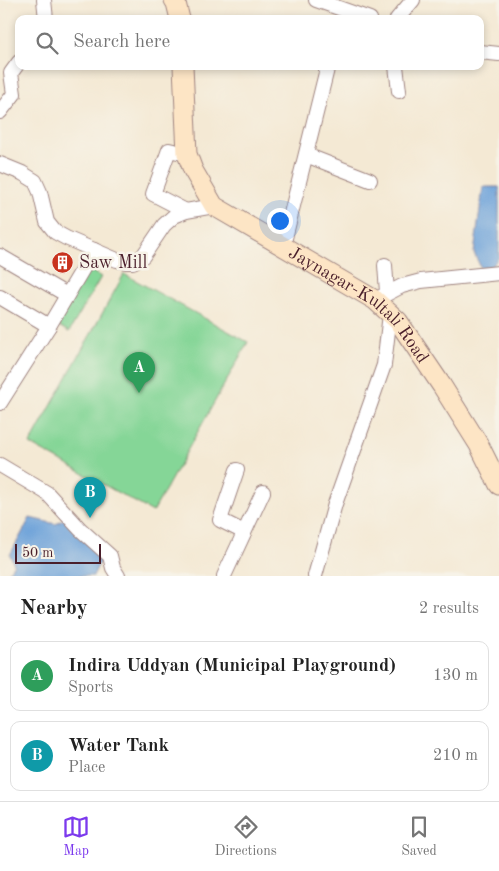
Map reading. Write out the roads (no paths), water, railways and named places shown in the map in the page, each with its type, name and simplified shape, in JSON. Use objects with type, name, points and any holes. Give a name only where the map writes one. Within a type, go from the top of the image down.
[{"type":"main road","name":"Jaynagar-Kultali Road","points":[[183,70],[187,154],[192,170],[214,206],[283,246],[381,296],[390,314],[398,321],[479,445],[499,485]]},
{"type":"street","points":[[44,0],[46,15]]},
{"type":"street","points":[[316,0],[359,15]]},
{"type":"street","points":[[400,15],[413,0]]},
{"type":"street","points":[[484,52],[499,54]]},
{"type":"street","points":[[0,112],[14,94],[11,73],[15,68]]},
{"type":"street","points":[[283,246],[327,70]]},
{"type":"street","points":[[399,70],[399,91]]},
{"type":"street","points":[[186,211],[153,194],[169,150],[187,154]]},
{"type":"street","points":[[306,155],[370,180]]},
{"type":"street","points":[[0,164],[22,173],[35,181],[40,192],[47,222],[55,232],[117,260],[126,262],[133,262],[143,256],[164,225],[174,216],[186,211],[214,206]]},
{"type":"street","points":[[0,402],[49,326],[94,250]]},
{"type":"street","points":[[0,256],[68,295]]},
{"type":"street","points":[[381,296],[385,265]]},
{"type":"street","points":[[381,296],[402,286],[421,281],[499,273]]},
{"type":"street","points":[[0,297],[49,326]]},
{"type":"street","points":[[315,576],[335,504],[384,365],[390,314]]},
{"type":"street","points":[[0,465],[47,493],[80,529],[110,556],[113,573]]},
{"type":"street","points":[[237,470],[220,520],[244,532]]},
{"type":"street","points":[[224,576],[262,492]]},
{"type":"water","points":[[483,187],[499,187],[499,257],[492,266],[481,268],[474,253]]},
{"type":"water","points":[[67,517],[104,553],[93,576],[6,576],[14,564],[10,555],[30,518],[56,524]]},
{"type":"place","name":"Saw Mill","points":[[63,262]]},
{"type":"place","name":"Indira Uddyan (Municipal Playground)","points":[[139,393]]},
{"type":"place","name":"Water Tank","points":[[90,518]]}]
